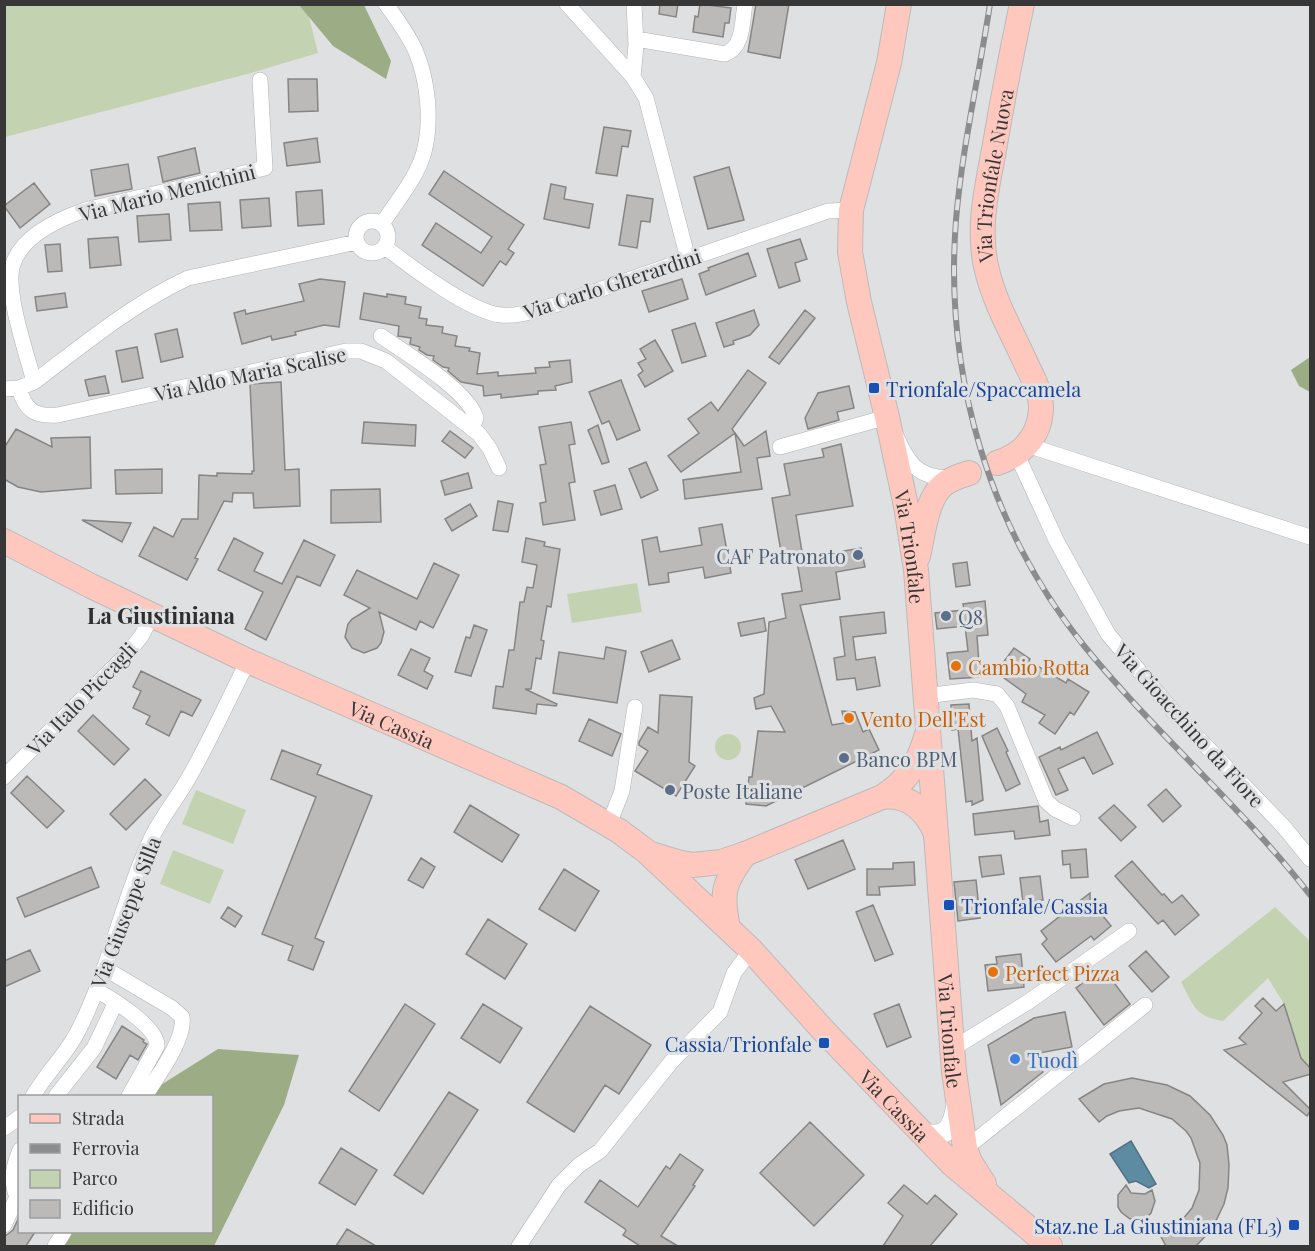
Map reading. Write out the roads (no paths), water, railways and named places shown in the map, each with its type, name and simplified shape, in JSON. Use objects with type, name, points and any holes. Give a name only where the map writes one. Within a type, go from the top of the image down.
[{"type":"main road","name":"Via Trionfale","points":[[899,4],[891,54],[851,210],[850,257],[906,506],[916,570],[952,1049],[965,1148],[974,1168],[996,1200]]},
{"type":"main road","name":"Via Trionfale Nuova","points":[[1014,454],[1036,430],[1040,418],[1040,398],[994,294],[982,238],[988,180],[1022,4]]},
{"type":"main road","points":[[916,570],[933,497],[943,484],[961,476]]},
{"type":"main road","name":"Via Cassia","points":[[4,541],[91,586],[248,661],[540,787],[583,808],[609,824],[646,850],[751,950],[942,1153],[973,1183],[1048,1246]]},
{"type":"main road","points":[[646,850],[666,859],[693,865],[715,863],[745,854],[882,797],[910,774],[920,757],[928,732]]},
{"type":"main road","points":[[882,797],[899,797],[912,803],[929,821],[936,834]]},
{"type":"main road","points":[[728,928],[723,903],[725,889],[733,870],[745,854]]},
{"type":"street","points":[[381,224],[416,170],[424,153],[428,122],[426,90],[416,53],[386,4]]},
{"type":"street","points":[[567,4],[633,77],[643,92],[650,108],[688,259]]},
{"type":"street","points":[[633,77],[636,39],[634,4]]},
{"type":"street","points":[[636,39],[725,54],[738,45],[745,4]]},
{"type":"street","name":"Via Mario Menichini","points":[[34,382],[12,294],[10,277],[13,263],[22,248],[36,235],[68,216],[85,210],[265,168],[260,80]]},
{"type":"street","name":"Via Carlo Gherardini","points":[[385,247],[474,307],[487,313],[516,315],[555,305],[828,211],[851,210]]},
{"type":"street","points":[[372,221],[381,224],[389,235],[385,247],[378,252],[369,253],[362,250],[357,242],[357,232],[362,224],[372,221]]},
{"type":"street","points":[[12,388],[34,382],[133,309],[169,286],[188,278],[357,242]]},
{"type":"street","name":"Via Aldo Maria Scalise","points":[[381,336],[429,369],[469,404],[476,418],[472,429]]},
{"type":"street","name":"Via Aldo Maria Scalise","points":[[12,388],[32,411],[46,415],[58,415],[346,351],[361,351],[386,361],[472,429],[488,445],[499,468]]},
{"type":"street","points":[[780,447],[887,417],[915,469],[933,477],[961,476]]},
{"type":"street","points":[[1014,454],[1311,537]]},
{"type":"street","name":"Via Gioacchino da Fiore","points":[[1014,454],[1057,542],[1108,634],[1178,716],[1284,827],[1311,859]]},
{"type":"street","name":"Via Italo Piccagli","points":[[4,777],[129,652],[152,615]]},
{"type":"street","name":"Via Giuseppe Silla","points":[[34,1095],[75,1038],[96,990],[135,876],[150,840],[198,760],[248,661]]},
{"type":"street","points":[[925,696],[973,690],[997,694],[1007,706],[1046,801],[1055,809],[1073,818]]},
{"type":"street","points":[[609,824],[622,790],[635,707]]},
{"type":"street","points":[[952,1049],[1028,1002],[1129,931]]},
{"type":"street","points":[[519,1246],[559,1185],[579,1165],[600,1151],[671,1062],[720,1012],[734,973],[751,950]]},
{"type":"street","points":[[104,968],[172,1008],[182,1017],[179,1037],[146,1095]]},
{"type":"street","points":[[96,990],[116,1002],[153,1032],[157,1041],[157,1046],[130,1095]]},
{"type":"street","points":[[57,1095],[94,1048],[116,1002]]},
{"type":"street","points":[[942,1153],[965,1148],[1145,1005]]},
{"type":"street","name":"Via Trionfale","points":[[925,1135],[942,1134],[948,1130],[958,1100]]},
{"type":"street","points":[[4,1128],[18,1118]]},
{"type":"street","points":[[4,1225],[17,1197],[13,1186],[12,1167],[18,1154]]},
{"type":"street","points":[[55,1246],[63,1233]]},
{"type":"water","points":[[1131,1141],[1156,1184],[1149,1188],[1136,1181],[1129,1183],[1110,1154]]},
{"type":"railway","points":[[990,4],[966,139],[956,220],[954,277],[957,334],[966,391],[980,446],[998,500],[1022,551],[1051,600],[1085,647],[1112,679],[1256,831],[1310,895]]},
{"type":"place","name":"Trionfale/Spaccamela","points":[[874,388]]},
{"type":"place","name":"CAF Patronato","points":[[858,555]]},
{"type":"place","name":"Q8","points":[[946,616]]},
{"type":"place","name":"Cambio Rotta","points":[[956,666]]},
{"type":"place","name":"Vento Dell'Est","points":[[849,718]]},
{"type":"place","name":"Banco BPM","points":[[844,758]]},
{"type":"place","name":"Poste Italiane","points":[[670,790]]},
{"type":"place","name":"Trionfale/Cassia","points":[[949,905]]},
{"type":"place","name":"Perfect Pizza","points":[[993,972]]},
{"type":"place","name":"Cassia/Trionfale","points":[[824,1043]]},
{"type":"place","name":"Tuodì","points":[[1015,1059]]},
{"type":"place","name":"Staz.ne La Giustiniana (FL3)","points":[[1294,1225]]},
{"type":"district","name":"La Giustiniana","points":[[161,615]]}]
